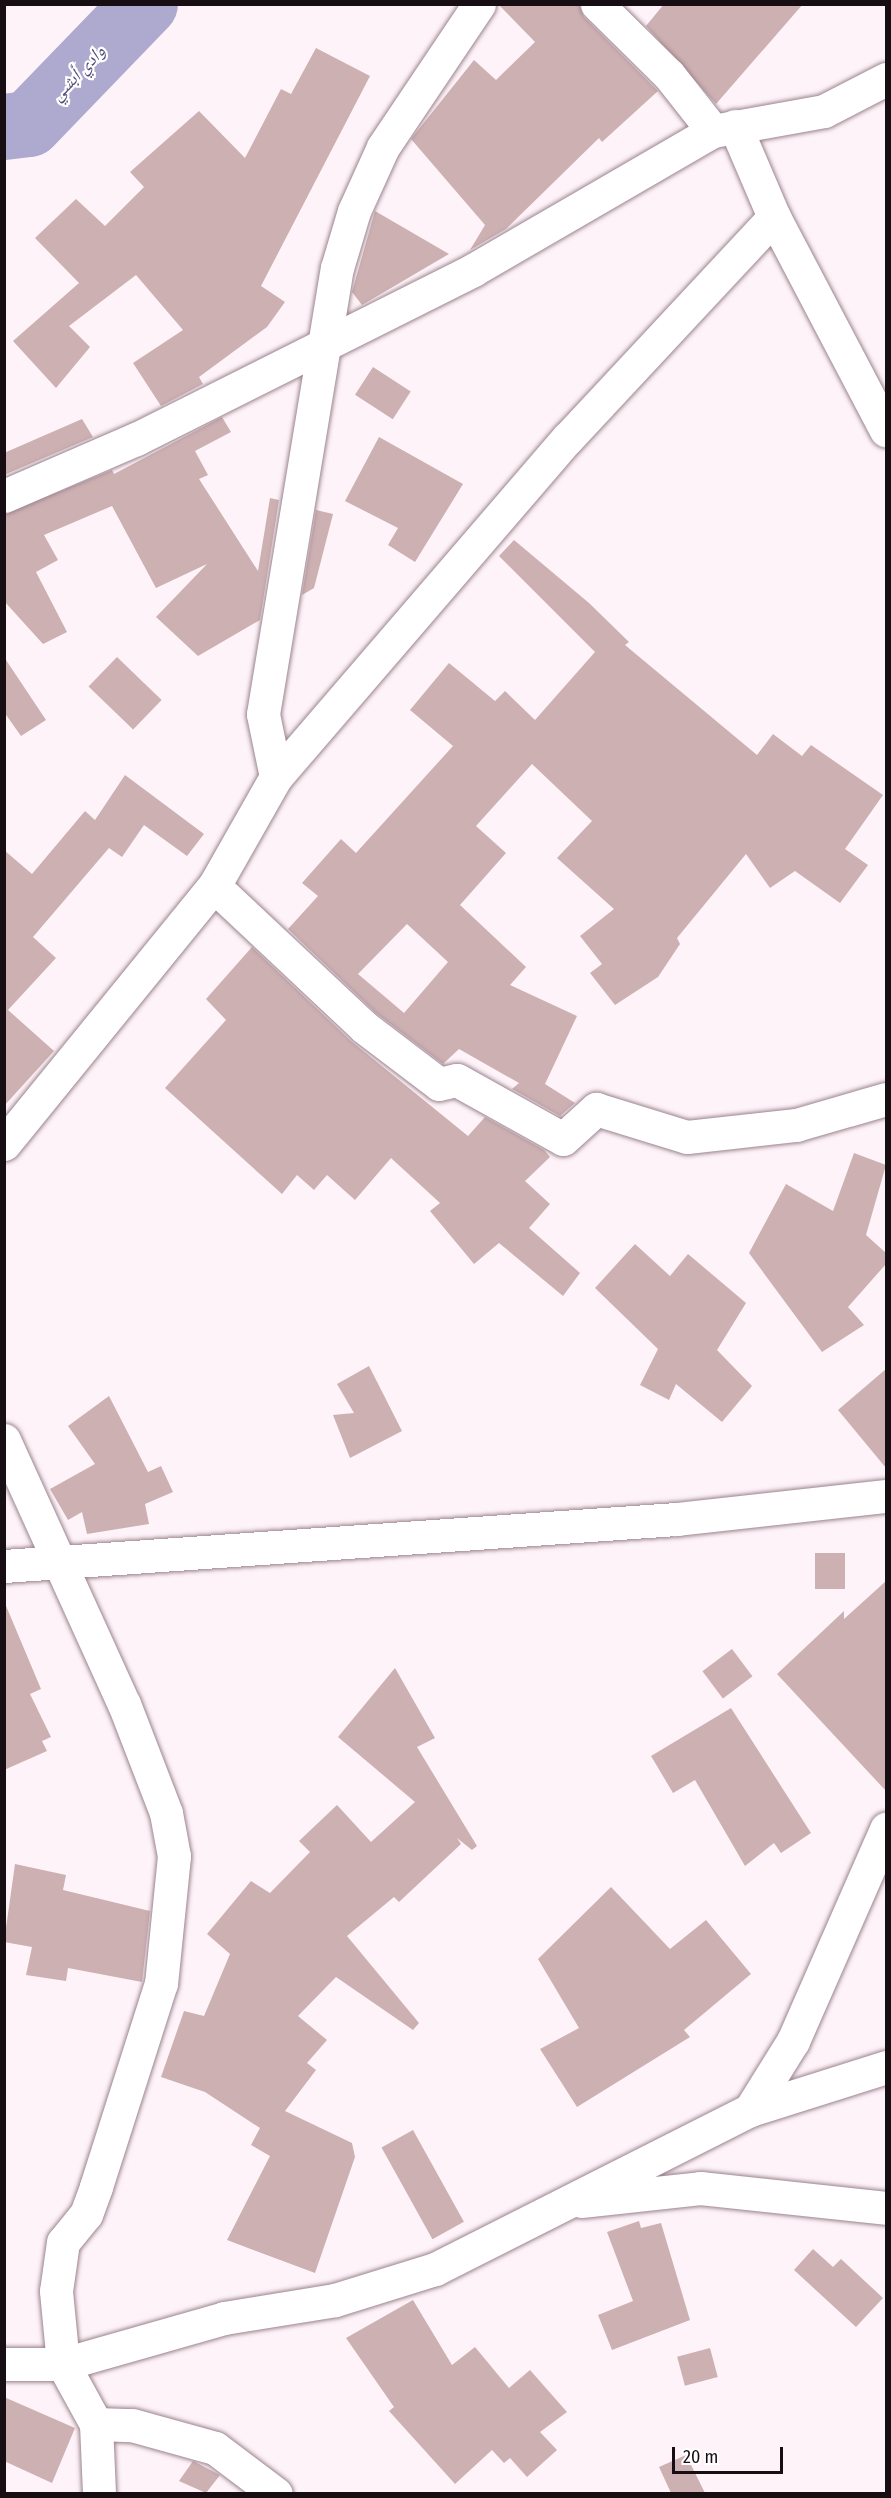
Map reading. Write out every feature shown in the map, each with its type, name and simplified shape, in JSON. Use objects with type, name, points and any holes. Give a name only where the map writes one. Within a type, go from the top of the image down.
[{"type":"street","points":[[276,777],[263,714],[324,345],[354,211],[382,147],[479,4]]},
{"type":"street","points":[[597,4],[724,128],[774,217],[886,430]]},
{"type":"street","points":[[4,496],[324,345],[473,270],[724,128],[824,111],[886,79]]},
{"type":"street","points":[[4,1144],[214,886],[276,777],[568,438],[774,217]]},
{"type":"street","points":[[214,886],[364,1027],[439,1084],[457,1080],[563,1139],[596,1109],[687,1137],[796,1125],[886,1099]]},
{"type":"street","points":[[4,1440],[61,1563],[166,1813],[174,1857],[161,1983],[86,2214],[63,2242],[56,2291],[63,2364],[96,2424],[99,2493]]},
{"type":"street","points":[[4,1566],[676,1519],[886,1496]]},
{"type":"street","points":[[750,2110],[793,2042],[886,1829]]},
{"type":"street","points":[[4,2364],[63,2364],[224,2318],[335,2300],[435,2269],[556,2204],[750,2110],[886,2067]]},
{"type":"street","points":[[556,2204],[700,2188],[886,2208]]},
{"type":"street","points":[[96,2424],[132,2425],[215,2448],[276,2493]]},
{"type":"building","points":[[498,4],[579,4],[584,17],[658,91],[602,142],[599,138],[506,229],[470,250],[485,225],[411,139],[474,60],[496,80],[535,42]]},
{"type":"building","points":[[664,4],[803,4],[716,104],[646,26]]},
{"type":"building","points":[[316,48],[370,76],[261,286],[285,302],[267,327],[199,377],[203,384],[161,406],[133,363],[183,330],[136,275],[69,326],[90,347],[56,388],[13,341],[79,283],[35,238],[76,199],[105,226],[144,187],[130,172],[199,111],[245,158],[281,89],[291,94]]},
{"type":"building","points":[[375,211],[449,254],[362,305],[352,292]]},
{"type":"building","points":[[373,367],[411,392],[393,419],[355,395]]},
{"type":"building","points":[[222,417],[231,432],[195,451],[208,475],[199,479],[258,571],[270,498],[279,500],[260,620],[198,656],[156,617],[207,564],[156,588],[112,506],[44,535],[58,560],[36,572],[67,632],[43,644],[4,601],[4,514],[112,470],[114,474]]},
{"type":"building","points":[[82,419],[93,437],[4,475],[4,453]]},
{"type":"building","points":[[379,437],[463,484],[415,562],[388,545],[398,528],[345,501]]},
{"type":"building","points":[[316,510],[333,514],[314,588],[302,595]]},
{"type":"building","points":[[514,540],[589,603],[629,642],[625,645],[757,755],[773,734],[802,756],[811,745],[883,795],[845,849],[868,865],[840,903],[795,871],[770,888],[746,854],[677,938],[680,944],[658,977],[615,1005],[590,973],[602,964],[580,936],[614,909],[557,858],[592,821],[532,764],[476,826],[506,853],[460,905],[526,967],[510,985],[577,1016],[545,1084],[575,1103],[560,1116],[512,1089],[519,1083],[459,1049],[443,1064],[376,1013],[288,929],[318,896],[302,883],[341,839],[356,853],[453,746],[410,710],[449,663],[495,701],[505,691],[535,720],[595,652],[499,556]],"holes":[[[407,924],[448,962],[404,1013],[358,974]]]},
{"type":"building","points":[[4,657],[46,720],[21,736],[4,712]]},
{"type":"building","points":[[117,657],[162,700],[133,730],[89,686]]},
{"type":"building","points":[[125,775],[204,834],[187,856],[144,825],[122,857],[109,848],[33,937],[56,958],[8,1010],[54,1051],[4,1106],[4,850],[32,874],[85,811],[95,820]]},
{"type":"building","points":[[252,947],[351,1041],[468,1136],[485,1117],[544,1150],[550,1157],[525,1181],[550,1204],[529,1228],[580,1273],[563,1296],[499,1243],[474,1264],[430,1211],[440,1203],[391,1158],[355,1200],[327,1175],[314,1190],[297,1175],[282,1194],[165,1088],[226,1020],[206,999]]},
{"type":"building","points":[[854,1153],[886,1165],[866,1235],[886,1253],[886,1264],[848,1307],[864,1325],[822,1352],[749,1253],[786,1184],[833,1211]]},
{"type":"building","points":[[635,1244],[670,1276],[688,1254],[746,1303],[717,1350],[752,1386],[722,1422],[676,1384],[669,1400],[640,1385],[658,1349],[595,1288]]},
{"type":"building","points":[[369,1366],[402,1431],[350,1458],[333,1415],[354,1413],[337,1384]]},
{"type":"building","points":[[886,1369],[886,1468],[838,1410]]},
{"type":"building","points":[[109,1396],[148,1472],[161,1466],[173,1492],[145,1504],[149,1524],[87,1534],[82,1512],[68,1520],[50,1489],[95,1464],[68,1426]]},
{"type":"building","points":[[815,1553],[845,1553],[845,1589],[815,1589]]},
{"type":"building","points":[[886,1581],[886,1791],[777,1674],[844,1611],[844,1619]]},
{"type":"building","points":[[4,1601],[41,1689],[30,1694],[51,1737],[42,1741],[47,1751],[4,1770]]},
{"type":"building","points":[[732,1649],[752,1676],[723,1698],[702,1671]]},
{"type":"building","points":[[395,1668],[435,1738],[417,1747],[477,1846],[472,1850],[457,1838],[461,1844],[399,1902],[394,1897],[347,1936],[419,2023],[413,2030],[336,1977],[298,2016],[327,2040],[307,2063],[316,2070],[285,2111],[352,2143],[355,2157],[315,2273],[227,2240],[270,2156],[251,2145],[260,2128],[205,2092],[161,2077],[184,2011],[204,2016],[230,1954],[207,1934],[251,1881],[270,1893],[310,1852],[299,1841],[337,1805],[371,1842],[415,1802],[338,1737]]},
{"type":"building","points":[[731,1708],[811,1833],[781,1853],[774,1843],[745,1866],[695,1780],[673,1793],[651,1756]]},
{"type":"building","points":[[15,1864],[66,1875],[63,1890],[150,1911],[142,1982],[68,1968],[66,1981],[26,1975],[32,1947],[4,1942]]},
{"type":"building","points":[[611,1887],[670,1949],[706,1920],[751,1974],[684,2030],[690,2037],[577,2107],[540,2049],[579,2028],[538,1959]]},
{"type":"building","points":[[413,2130],[464,2222],[432,2239],[382,2147]]},
{"type":"building","points":[[639,2221],[641,2228],[661,2223],[690,2320],[612,2350],[598,2315],[633,2301],[607,2232]]},
{"type":"building","points":[[813,2249],[833,2267],[841,2259],[883,2298],[856,2327],[794,2270]]},
{"type":"building","points":[[413,2300],[452,2365],[475,2347],[509,2388],[530,2370],[567,2412],[540,2432],[557,2450],[527,2477],[510,2458],[504,2463],[492,2450],[455,2484],[389,2411],[394,2407],[346,2338]]},
{"type":"building","points":[[710,2348],[718,2377],[685,2386],[677,2357]]},
{"type":"building","points":[[4,2397],[75,2428],[52,2483],[4,2461]]},
{"type":"building","points":[[686,2455],[705,2493],[671,2493],[659,2467]]},
{"type":"building","points":[[193,2461],[220,2475],[206,2493],[179,2481]]},
{"type":"waterway","name":"وادي أبشي","points":[[4,127],[29,124],[145,4]]}]
